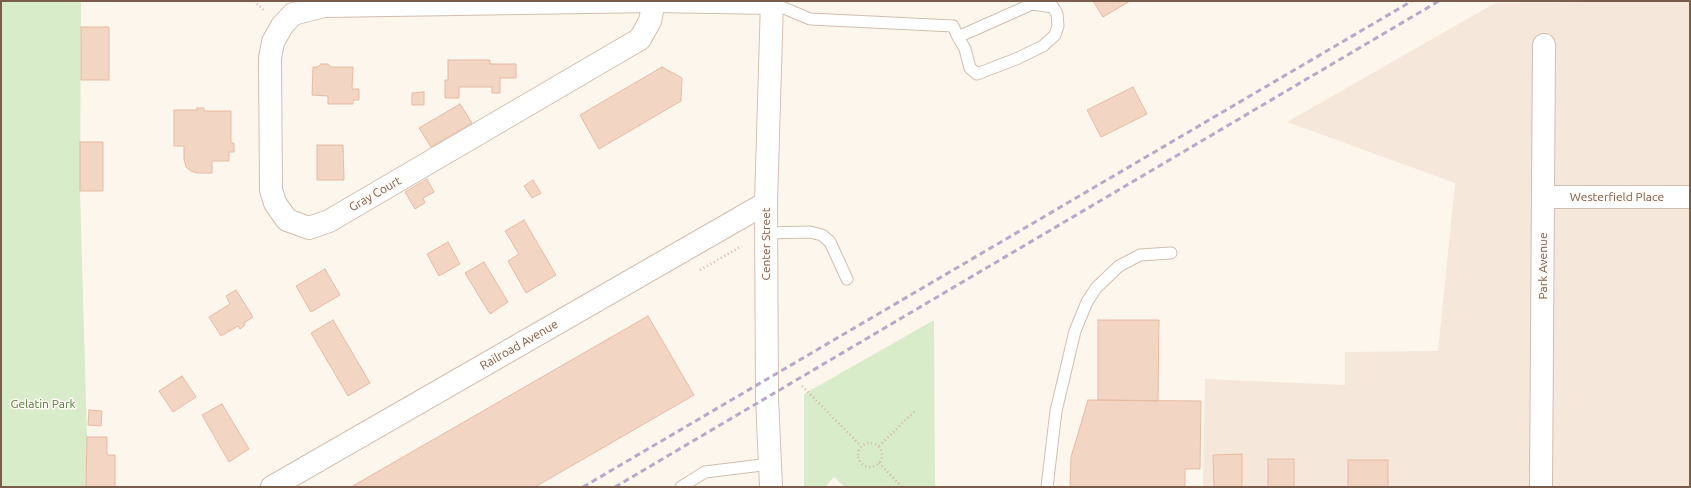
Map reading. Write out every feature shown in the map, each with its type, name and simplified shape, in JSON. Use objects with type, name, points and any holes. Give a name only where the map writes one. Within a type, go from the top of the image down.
[{"type":"street","name":"Gray Court","points":[[654,1],[650,21],[640,39],[329,221],[309,228],[286,220],[275,203],[271,190],[270,58],[273,42],[282,26],[293,14],[324,6],[654,1],[772,2]]},
{"type":"street","name":"Center Street","points":[[771,487],[767,405],[766,203],[772,2]]},
{"type":"street","name":"Park Avenue","points":[[1542,487],[1544,45]]},
{"type":"street","name":"Westerfield Place","points":[[1543,197],[1690,197]]},
{"type":"street","name":"Railroad Avenue","points":[[272,487],[766,203]]},
{"type":"lane","points":[[772,2],[810,19],[953,26],[958,37],[965,49],[970,68],[977,74],[1016,59],[1043,46],[1055,35],[1058,26],[1057,14],[1053,7],[1032,4],[958,37]]},
{"type":"lane","points":[[766,232],[810,232],[822,235],[830,242],[847,279]]},
{"type":"lane","points":[[1047,487],[1056,411],[1075,331],[1087,302],[1096,288],[1119,266],[1140,255],[1171,253]]},
{"type":"lane","points":[[681,487],[706,472],[770,464]]},
{"type":"path","points":[[802,386],[862,446]]},
{"type":"path","points":[[879,446],[916,410]]},
{"type":"path","points":[[869,442],[879,446],[882,456],[879,463],[868,467],[861,463],[858,452],[862,446],[869,442]]},
{"type":"path","points":[[879,463],[902,487]]},
{"type":"shaded area","points":[[1690,1],[1690,487],[1203,487],[1205,379],[1345,385],[1345,352],[1438,351],[1455,183],[1287,122],[1495,3]]},
{"type":"green space","name":"Gelatin Park","points":[[1,1],[81,1],[80,191],[87,437],[86,487],[1,487]]},
{"type":"green space","points":[[934,320],[935,487],[845,487],[834,477],[826,486],[804,486],[804,394]]},
{"type":"building","points":[[1093,1],[1130,1],[1103,17]]},
{"type":"building","points":[[81,27],[109,27],[109,80],[81,80]]},
{"type":"building","points":[[448,60],[490,60],[490,64],[516,64],[516,78],[500,78],[500,93],[492,93],[492,87],[459,87],[459,98],[445,98],[445,80],[448,80]]},
{"type":"building","points":[[321,64],[328,64],[331,67],[353,67],[352,89],[359,89],[359,100],[353,100],[353,104],[328,104],[328,96],[312,95],[313,67],[318,67]]},
{"type":"building","points":[[662,67],[682,78],[681,101],[599,149],[580,115]]},
{"type":"building","points":[[1133,87],[1147,114],[1101,137],[1087,110]]},
{"type":"building","points":[[424,92],[424,105],[412,105],[412,93]]},
{"type":"building","points":[[460,104],[472,123],[431,147],[419,128]]},
{"type":"building","points":[[197,108],[204,108],[204,111],[231,111],[231,143],[234,143],[234,152],[229,152],[229,161],[212,161],[212,173],[197,173],[191,171],[186,167],[184,159],[184,146],[174,146],[174,110],[197,110]]},
{"type":"building","points":[[80,142],[103,142],[103,191],[80,191]]},
{"type":"building","points":[[317,145],[343,145],[344,180],[317,180]]},
{"type":"building","points":[[427,179],[434,192],[423,198],[425,203],[415,209],[405,192]]},
{"type":"building","points":[[533,180],[541,193],[532,198],[524,186]]},
{"type":"building","points":[[524,220],[556,275],[526,293],[508,261],[519,254],[505,231]]},
{"type":"building","points":[[448,242],[460,264],[439,276],[427,254]]},
{"type":"building","points":[[484,262],[508,302],[490,314],[465,273]]},
{"type":"building","points":[[325,269],[340,295],[311,312],[296,286]]},
{"type":"building","points":[[236,290],[253,317],[244,323],[245,325],[240,329],[238,326],[221,336],[209,317],[230,304],[226,296]]},
{"type":"building","points":[[648,316],[694,395],[535,487],[351,487]]},
{"type":"building","points":[[333,320],[370,383],[348,396],[311,333]]},
{"type":"building","points":[[1098,320],[1159,320],[1158,401],[1098,400]]},
{"type":"building","points":[[182,376],[196,397],[173,412],[159,391]]},
{"type":"building","points":[[1088,400],[1201,401],[1200,469],[1185,469],[1185,487],[1070,487],[1071,457]]},
{"type":"building","points":[[222,404],[249,449],[229,462],[202,415]]},
{"type":"building","points":[[89,410],[102,411],[101,426],[88,425]]},
{"type":"building","points":[[87,437],[107,437],[107,455],[115,455],[115,487],[86,487]]},
{"type":"building","points":[[1242,454],[1242,487],[1214,487],[1213,455]]},
{"type":"building","points":[[1268,459],[1294,459],[1294,487],[1268,487]]},
{"type":"building","points":[[1348,460],[1388,460],[1388,487],[1348,487]]},
{"type":"railway","points":[[583,487],[1412,1]]},
{"type":"railway","points":[[615,487],[1439,1]]}]
